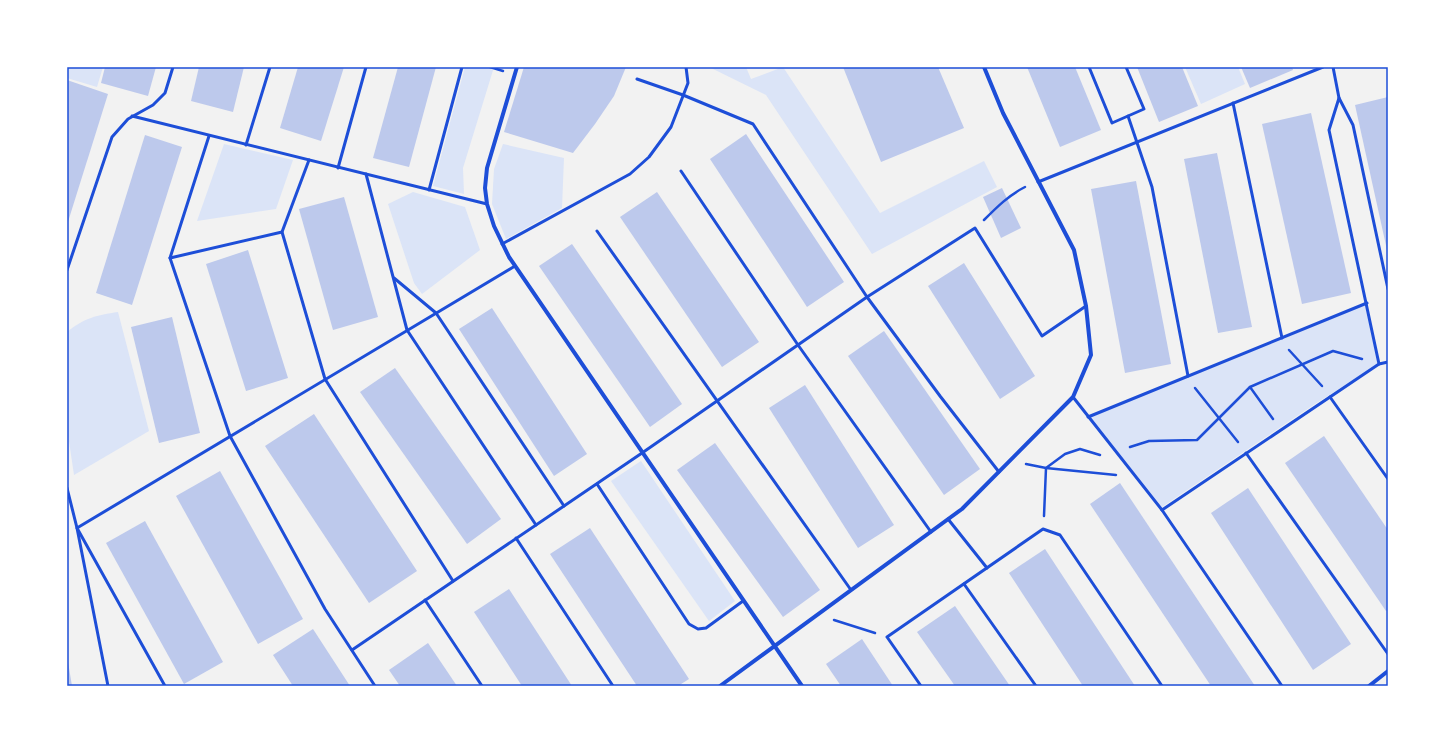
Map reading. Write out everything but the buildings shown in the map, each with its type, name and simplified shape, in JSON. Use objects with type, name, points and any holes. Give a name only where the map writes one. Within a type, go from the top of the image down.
[{"type":"street","points":[[517,67],[487,168],[485,188],[487,204],[502,244],[515,266],[642,454],[802,686]]},
{"type":"street","points":[[720,686],[962,509],[1073,398],[1091,355],[1086,306],[1074,250],[1003,113],[984,67]]},
{"type":"street","points":[[1369,686],[1388,671]]},
{"type":"lane","points":[[67,270],[112,137],[128,119],[153,105],[165,93],[173,67]]},
{"type":"lane","points":[[246,145],[270,67]]},
{"type":"lane","points":[[338,168],[366,67]]},
{"type":"lane","points":[[429,190],[462,67]]},
{"type":"lane","points":[[502,244],[630,174],[649,157],[671,127],[688,83],[686,67]]},
{"type":"lane","points":[[1089,67],[1112,123],[1144,109],[1126,67]]},
{"type":"lane","points":[[1038,182],[1323,67]]},
{"type":"lane","points":[[1333,67],[1338,98],[1353,125],[1388,289]]},
{"type":"lane","points":[[637,79],[683,95],[753,124],[867,297],[940,396],[999,472]]},
{"type":"lane","points":[[1338,98],[1329,130],[1379,364]]},
{"type":"lane","points":[[1233,104],[1282,338]]},
{"type":"lane","points":[[132,116],[487,204]]},
{"type":"lane","points":[[1128,116],[1152,187],[1188,376]]},
{"type":"lane","points":[[209,136],[170,258],[230,436],[325,609],[375,686]]},
{"type":"lane","points":[[309,160],[282,232],[325,379],[454,581]]},
{"type":"lane","points":[[681,171],[798,345],[930,532]]},
{"type":"lane","points":[[366,174],[407,330],[536,525]]},
{"type":"lane","points":[[352,650],[642,454],[867,297],[975,228],[1042,336],[1086,306]]},
{"type":"lane","points":[[597,231],[851,590]]},
{"type":"lane","points":[[170,258],[282,232]]},
{"type":"lane","points":[[77,528],[515,266]]},
{"type":"lane","points":[[394,278],[436,313],[564,506]]},
{"type":"lane","points":[[1088,417],[1366,303]]},
{"type":"lane","points":[[1162,510],[1379,364],[1388,362]]},
{"type":"lane","points":[[1330,397],[1388,479]]},
{"type":"lane","points":[[1073,398],[1162,510],[1282,686]]},
{"type":"lane","points":[[1246,453],[1388,654]]},
{"type":"lane","points":[[597,484],[689,624],[698,629],[706,628],[743,601]]},
{"type":"lane","points":[[67,488],[77,528],[108,686]]},
{"type":"lane","points":[[948,519],[987,568]]},
{"type":"lane","points":[[77,528],[165,686]]},
{"type":"lane","points":[[921,686],[887,637],[1043,529],[1060,536],[1162,686]]},
{"type":"lane","points":[[516,538],[613,686]]},
{"type":"lane","points":[[964,584],[1036,686]]},
{"type":"lane","points":[[425,600],[482,686]]},
{"type":"path","points":[[975,228],[1017,191],[1038,182]]},
{"type":"path","points":[[1282,338],[1284,345],[1327,391],[1330,397]]},
{"type":"path","points":[[1046,468],[1065,454],[1080,449],[1101,455],[1116,452],[1149,441],[1197,440],[1250,387],[1333,351],[1379,364]]},
{"type":"path","points":[[1188,376],[1189,381],[1246,453]]},
{"type":"path","points":[[1250,387],[1281,430]]},
{"type":"path","points":[[1010,461],[1046,468],[1136,477]]},
{"type":"path","points":[[1043,529],[1046,468]]},
{"type":"path","points":[[818,614],[887,637]]},
{"type":"shaded area","points":[[67,67],[103,67],[97,87],[67,78]]},
{"type":"shaded area","points":[[465,67],[494,67],[463,168],[464,194],[433,186]]},
{"type":"shaded area","points":[[709,67],[746,67],[751,79],[783,67],[880,213],[984,161],[997,187],[872,254],[766,95]]},
{"type":"shaded area","points":[[1185,67],[1238,67],[1245,84],[1201,104]]},
{"type":"shaded area","points":[[224,144],[293,160],[276,209],[197,221]]},
{"type":"shaded area","points":[[503,144],[564,158],[562,208],[506,239],[492,204],[494,169]]},
{"type":"shaded area","points":[[413,192],[465,207],[480,250],[422,294],[414,283],[388,204]]},
{"type":"shaded area","points":[[1365,305],[1378,364],[1312,406],[1162,507],[1090,417]]},
{"type":"shaded area","points":[[118,312],[149,431],[74,475],[67,428],[67,332],[85,320],[104,314]]},
{"type":"shaded area","points":[[641,461],[735,601],[709,621],[611,481]]}]
